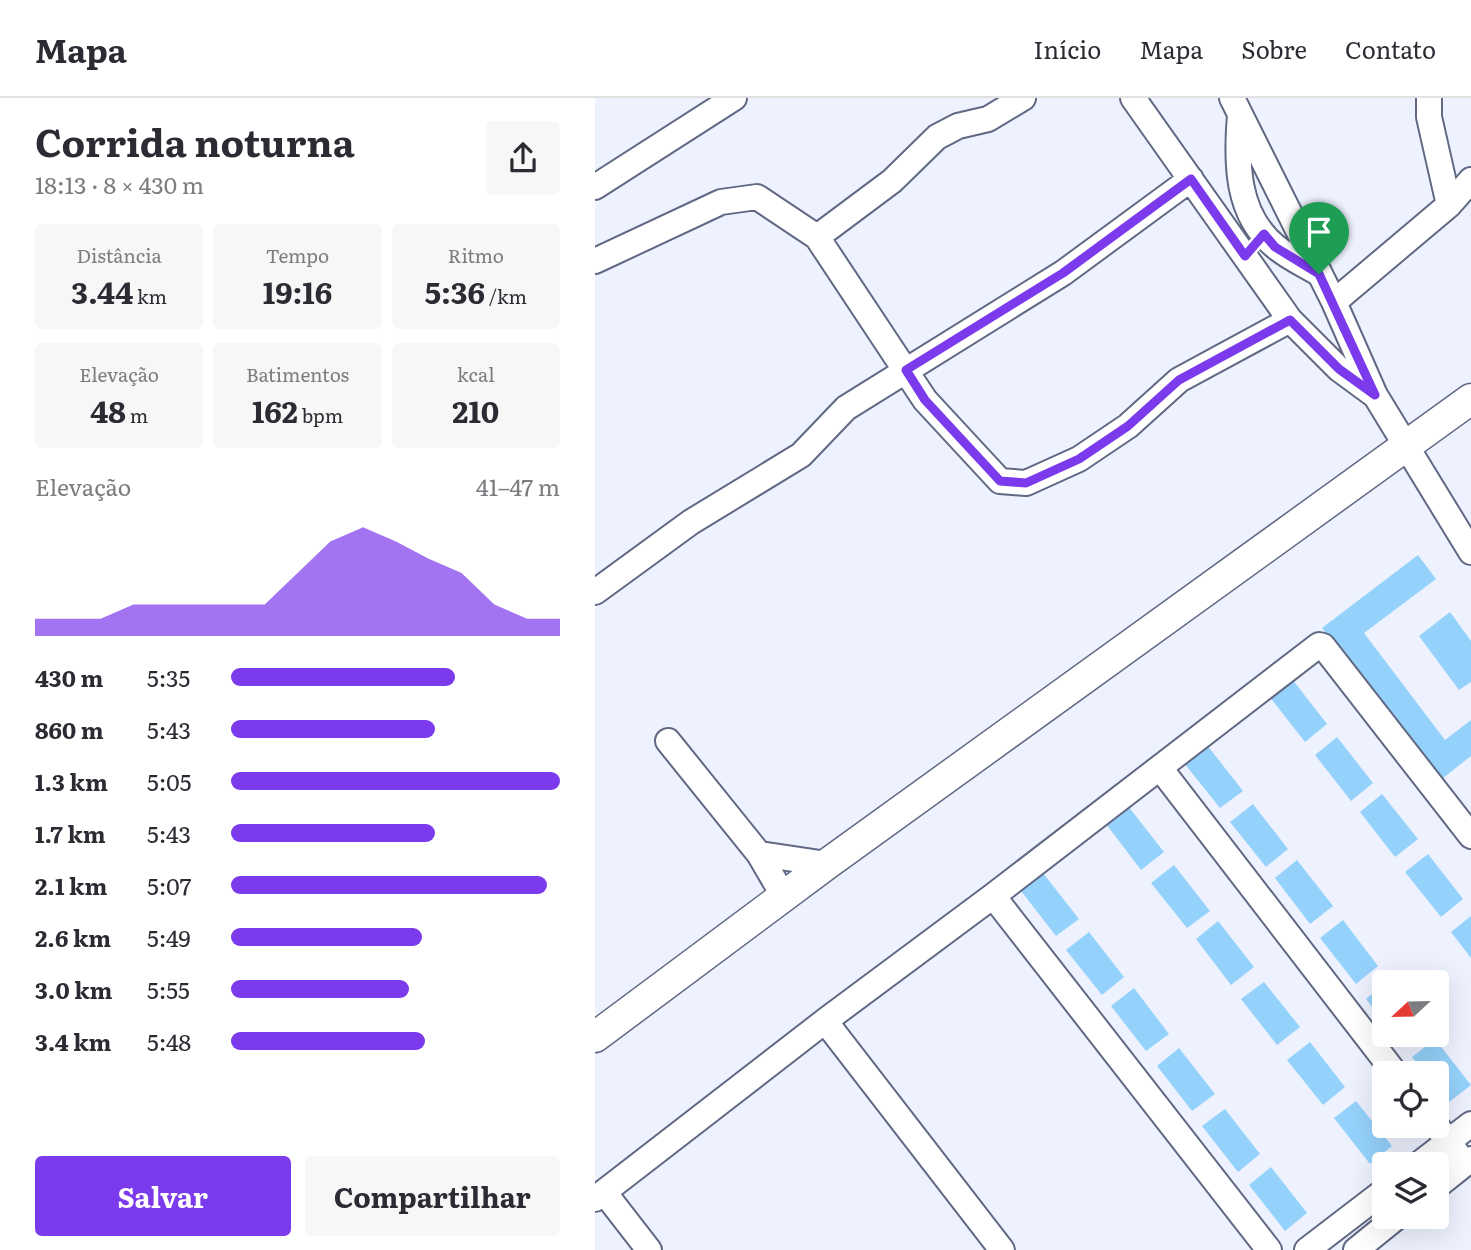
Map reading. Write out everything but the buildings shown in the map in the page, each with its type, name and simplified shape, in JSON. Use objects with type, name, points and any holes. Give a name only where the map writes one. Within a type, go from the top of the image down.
[{"type":"street","points":[[595,187],[734,98]]},
{"type":"street","points":[[817,237],[892,181],[937,137],[958,126],[988,120],[1023,98]]},
{"type":"street","points":[[1133,98],[1290,320],[1339,369],[1375,395]]},
{"type":"street","points":[[1429,98],[1429,117],[1449,205]]},
{"type":"street","points":[[1236,107],[1239,179],[1252,219],[1275,247],[1319,274]]},
{"type":"street","points":[[1236,107],[1334,302],[1375,395],[1404,448],[1471,552]]},
{"type":"street","points":[[595,592],[691,522],[801,455],[846,408],[1063,273],[1191,179]]},
{"type":"street","points":[[1334,302],[1449,205],[1471,180]]},
{"type":"street","points":[[595,261],[721,202],[757,197],[817,237],[925,400],[986,469],[1000,481],[1026,483],[1079,459],[1128,426],[1179,380],[1290,320]]},
{"type":"street","points":[[1245,256],[1264,234]]},
{"type":"street","points":[[595,1037],[783,895],[1471,398]]},
{"type":"street","points":[[649,1250],[599,1196],[1321,645],[1471,836]]},
{"type":"street","points":[[668,741],[759,854],[783,895]]},
{"type":"street","points":[[1160,768],[1386,1061]]},
{"type":"street","points":[[759,854],[827,864]]},
{"type":"street","points":[[993,896],[1269,1250]]},
{"type":"street","points":[[825,1021],[1002,1250]]},
{"type":"street","points":[[1449,1131],[1471,1124]]},
{"type":"street","points":[[1446,1138],[1468,1162],[1449,1177]]},
{"type":"street","points":[[1307,1250],[1372,1200]]},
{"type":"street","points":[[1356,1250],[1382,1229]]},
{"type":"route","points":[[1191,179],[1245,256],[1264,234],[1275,247],[1319,274],[1375,395],[1339,369],[1290,320],[1228,351],[1179,380],[1128,426],[1079,459],[1026,483],[1000,481],[986,469],[925,400],[906,370],[1063,273],[1191,179]]}]
